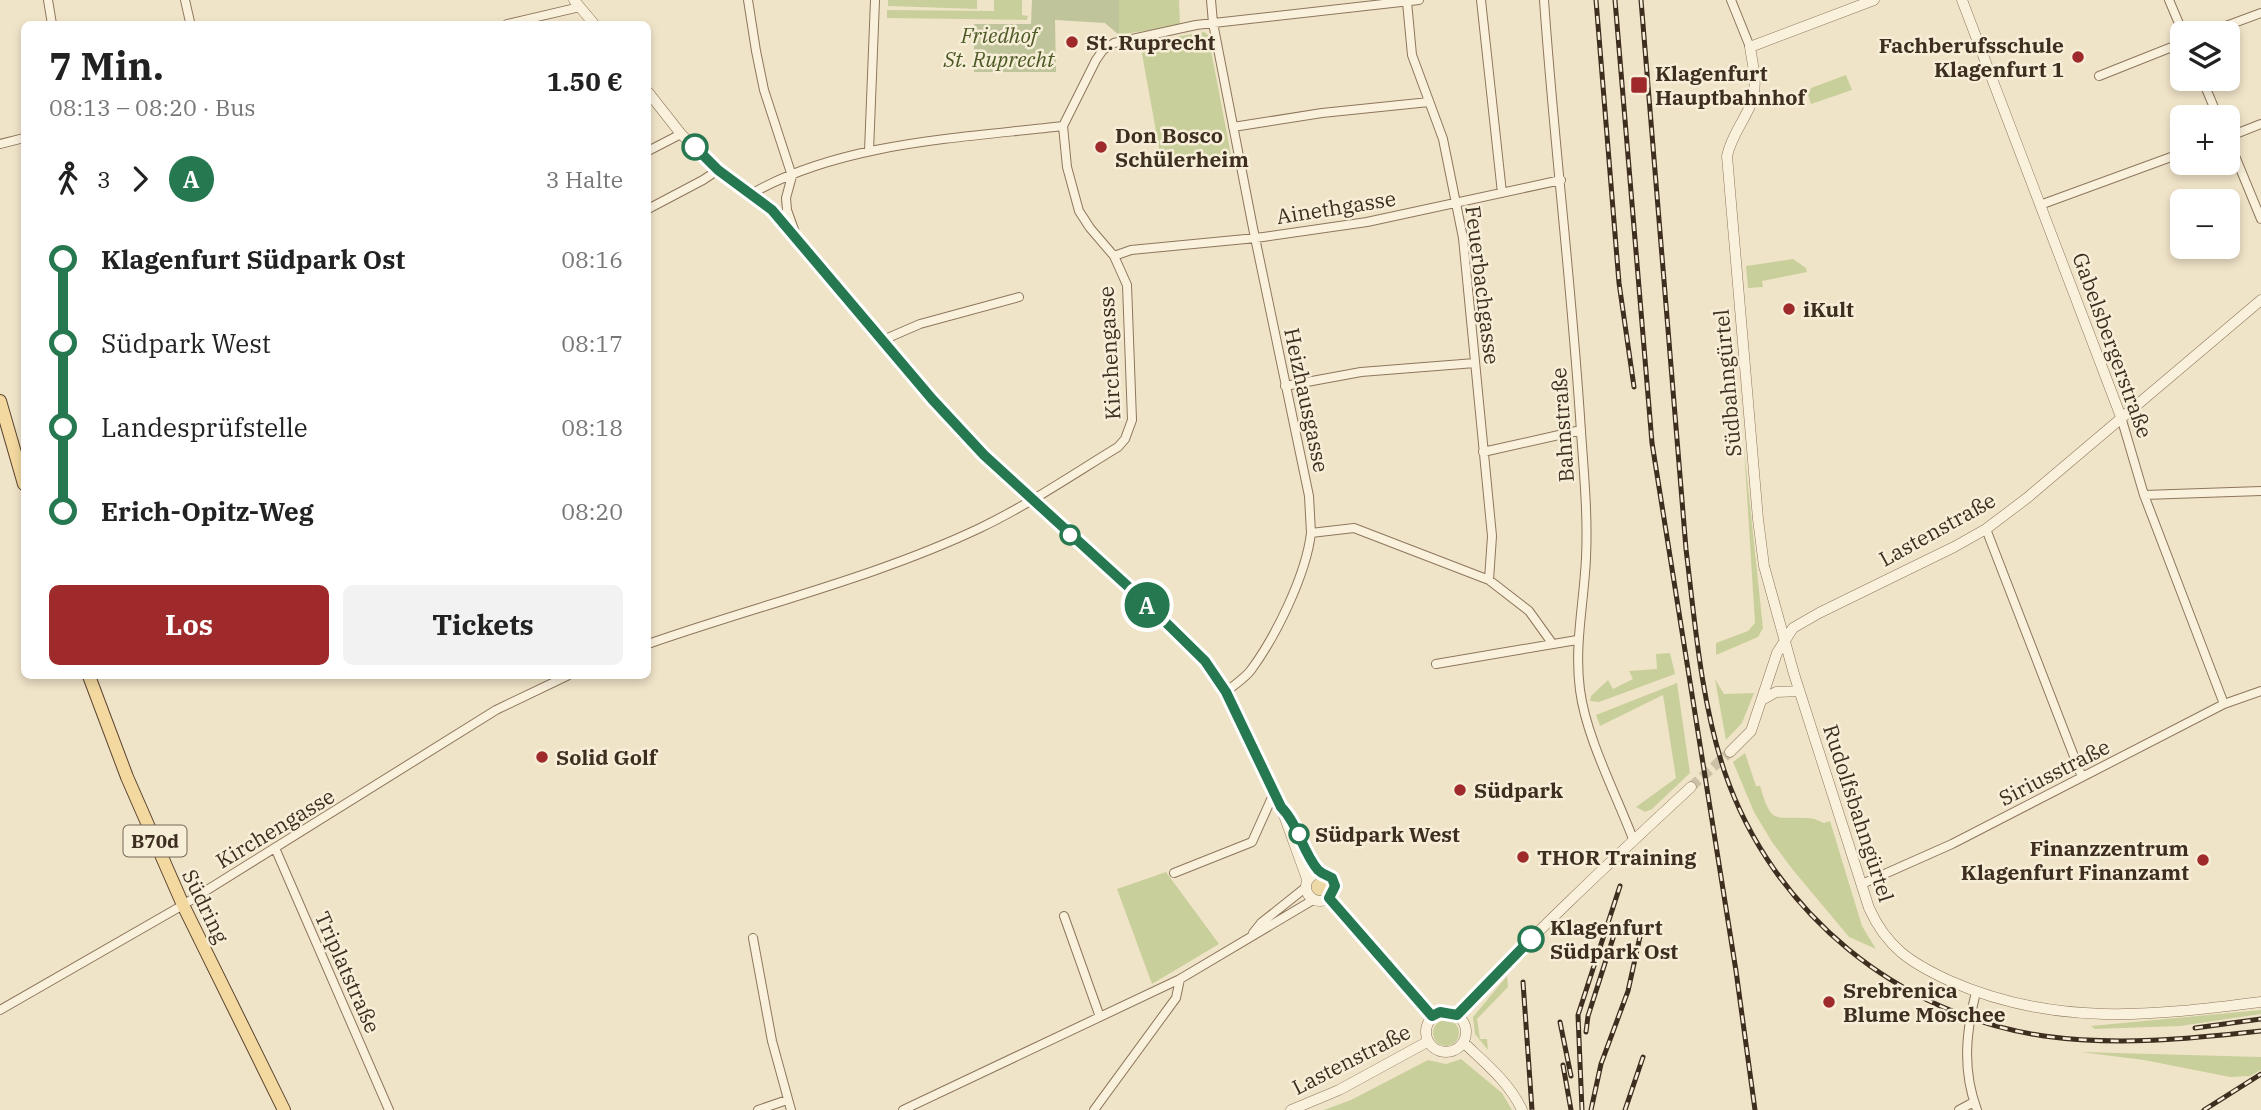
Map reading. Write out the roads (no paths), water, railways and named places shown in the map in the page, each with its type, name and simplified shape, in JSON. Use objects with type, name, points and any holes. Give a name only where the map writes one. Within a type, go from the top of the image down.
[{"type":"main road","points":[[0,401],[21,474]]},
{"type":"main road","name":"Südring","points":[[90,679],[127,778],[183,905],[285,1110]]},
{"type":"street","points":[[48,0],[52,21]]},
{"type":"street","points":[[185,0],[190,21]]},
{"type":"street","points":[[748,0],[764,90],[792,176],[787,190],[787,210],[798,241]]},
{"type":"street","points":[[869,151],[875,0]]},
{"type":"street","name":"Heizhausgasse","points":[[1211,0],[1233,127],[1309,496],[1311,533],[1305,559],[1280,624],[1250,671],[1226,692]]},
{"type":"street","points":[[751,194],[792,176],[869,151],[919,142],[1063,126],[1103,50],[1122,40],[1213,23],[1419,0]]},
{"type":"street","points":[[1481,0],[1503,193]]},
{"type":"street","name":"Bahnstraße","points":[[1544,0],[1581,430],[1586,556],[1577,640],[1580,693],[1595,741],[1633,839]]},
{"type":"street","points":[[1731,0],[1750,47],[1874,0]]},
{"type":"street","name":"Gabelsbergerstraße","points":[[1962,0],[2121,418],[2144,495],[2224,704]]},
{"type":"street","points":[[2169,0],[2178,21]]},
{"type":"street","name":"Feuerbachgasse","points":[[1407,2],[1412,55],[1443,139],[1463,238],[1492,536],[1489,580]]},
{"type":"street","points":[[518,21],[577,4],[591,21]]},
{"type":"street","points":[[2239,21],[2261,13]]},
{"type":"street","name":"Südbahngürtel","points":[[1750,47],[1754,66],[1754,92],[1750,106],[1733,136],[1727,156],[1729,192],[1760,545],[1784,640]]},
{"type":"street","points":[[2099,76],[2170,48]]},
{"type":"street","points":[[651,96],[681,134],[718,170],[772,210],[952,422],[1205,661],[1226,692],[1275,793],[1308,895],[1313,900]]},
{"type":"street","points":[[1233,127],[1322,113],[1429,102]]},
{"type":"street","points":[[2240,133],[2261,124]]},
{"type":"street","name":"Kirchengasse","points":[[651,643],[917,555],[980,528],[1032,500],[1118,447],[1130,431],[1133,399],[1129,298],[1124,276],[1114,256],[1079,211],[1067,167],[1063,126]]},
{"type":"street","points":[[651,149],[681,134]]},
{"type":"street","points":[[0,144],[21,139]]},
{"type":"street","points":[[2040,205],[2170,157]]},
{"type":"street","points":[[2240,167],[2261,219]]},
{"type":"street","points":[[651,207],[718,170]]},
{"type":"street","name":"Ainethgasse","points":[[1114,256],[1131,250],[1256,238],[1367,222],[1561,180]]},
{"type":"street","points":[[883,340],[920,324],[1020,297]]},
{"type":"street","name":"Lastenstraße","points":[[1730,752],[1751,731],[1777,653],[1784,640],[1800,623],[1986,529],[2027,498],[2261,300]]},
{"type":"street","points":[[1285,386],[1361,372],[1475,363]]},
{"type":"street","points":[[1483,452],[1581,430]]},
{"type":"street","points":[[2144,495],[2261,491]]},
{"type":"street","points":[[1311,533],[1354,528],[1489,580],[1529,611],[1552,643]]},
{"type":"street","points":[[1986,529],[2082,777]]},
{"type":"street","points":[[1436,664],[1577,640]]},
{"type":"street","name":"Rudolfsbahngürtel","points":[[1784,640],[1877,926],[1895,949],[1923,968],[1976,992],[2022,1006],[2084,1014],[2159,1012],[2261,1002]]},
{"type":"street","name":"Kirchengasse","points":[[0,1010],[183,905],[496,710],[561,679]]},
{"type":"street","points":[[1761,700],[1776,692],[1799,691]]},
{"type":"street","name":"Siriusstraße","points":[[1862,884],[1952,844],[2224,704],[2261,691]]},
{"type":"street","points":[[1457,1015],[1500,969],[1633,839],[1691,787]]},
{"type":"street","points":[[1174,873],[1252,842],[1275,793]]},
{"type":"street","points":[[904,1110],[1180,979],[1313,900],[1322,901],[1329,898],[1335,886],[1332,878],[1320,872],[1289,814],[1281,807]]},
{"type":"street","name":"Triplatstraße","points":[[275,848],[389,1110]]},
{"type":"street","points":[[1251,935],[1306,884],[1312,874],[1320,872]]},
{"type":"street","points":[[1329,898],[1432,1016]]},
{"type":"street","points":[[1064,916],[1100,1017]]},
{"type":"street","points":[[753,938],[772,1041],[791,1110]]},
{"type":"street","points":[[1094,1110],[1176,998],[1180,979]]},
{"type":"street","points":[[1959,1110],[1975,1106],[1967,1068],[1966,1045],[1976,992]]},
{"type":"street","points":[[1440,1012],[1457,1015],[1464,1022],[1466,1032],[1463,1042],[1456,1049],[1444,1052],[1434,1049],[1427,1042],[1425,1034],[1432,1016],[1440,1012]]},
{"type":"street","name":"Lastenstraße","points":[[1291,1110],[1339,1090],[1427,1042]]},
{"type":"street","points":[[1463,1042],[1495,1072],[1514,1095],[1522,1110]]},
{"type":"street","points":[[758,1110],[787,1100]]},
{"type":"tunnel","points":[[1691,787],[1730,752]]},
{"type":"railway","points":[[1596,0],[1619,283],[1634,387]]},
{"type":"railway","points":[[1615,0],[1652,443],[1736,971],[1755,1110]]},
{"type":"railway","points":[[1641,0],[1686,549],[1696,634],[1704,690],[1717,746],[1725,773],[1747,824],[1775,870],[1809,912],[1848,949],[1892,980],[1940,1006],[1991,1024],[2071,1039],[2152,1040],[2261,1031]]},
{"type":"railway","points":[[1582,1110],[1578,1015],[1620,886]]},
{"type":"railway","points":[[1591,1110],[1601,1064],[1628,991],[1641,932]]},
{"type":"railway","points":[[1586,1032],[1588,1016],[1614,935]]},
{"type":"railway","points":[[1523,982],[1532,1110]]},
{"type":"railway","points":[[2195,1028],[2261,1019]]},
{"type":"railway","points":[[1560,1022],[1571,1076]]},
{"type":"railway","points":[[1625,1110],[1643,1057]]},
{"type":"railway","points":[[1563,1065],[1571,1110]]},
{"type":"railway","points":[[2204,1110],[2261,1074]]},
{"type":"place","name":"St. Ruprecht","points":[[1072,42]]},
{"type":"place","name":"Fachberufsschule Klagenfurt 1","points":[[2078,57]]},
{"type":"place","name":"Klagenfurt Hauptbahnhof","points":[[1639,85]]},
{"type":"place","name":"Don Bosco Schülerheim","points":[[1101,147]]},
{"type":"place","name":"iKult","points":[[1789,309]]},
{"type":"place","name":"Solid Golf","points":[[542,757]]},
{"type":"place","name":"Südpark","points":[[1460,790]]},
{"type":"place","name":"Südpark West","points":[[1299,834]]},
{"type":"place","name":"THOR Training","points":[[1523,857]]},
{"type":"place","name":"Finanzzentrum Klagenfurt Finanzamt","points":[[2203,860]]},
{"type":"place","name":"Klagenfurt Südpark Ost","points":[[1531,939]]},
{"type":"place","name":"Srebrenica Blume Moschee","points":[[1829,1002]]},
{"type":"park label","name":"Friedhof St. Ruprecht","points":[[999,47]]}]
